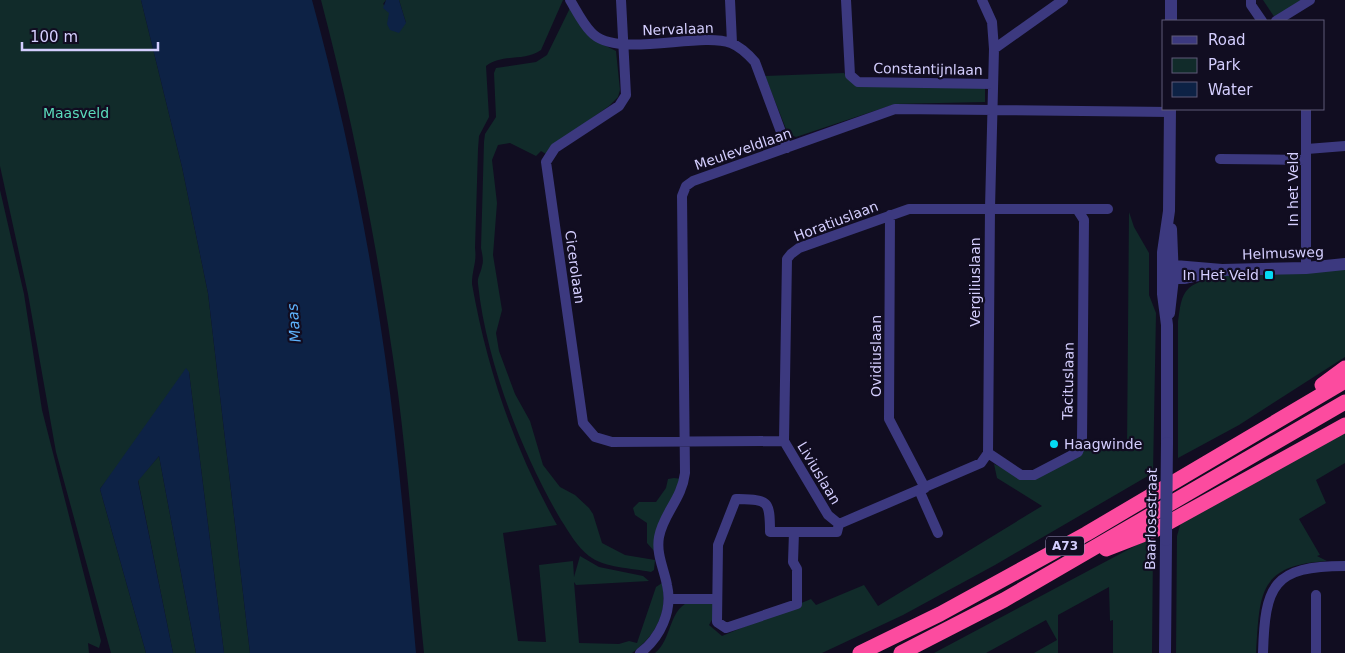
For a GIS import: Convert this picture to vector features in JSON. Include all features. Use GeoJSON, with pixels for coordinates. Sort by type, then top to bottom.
{"type":"FeatureCollection","features":[{"type":"Feature","properties":{"kind":"highway","name":"A73"},"geometry":{"type":"LineString","coordinates":[[1265,428],[1345,368]]}},
{"type":"Feature","properties":{"kind":"highway","name":"A73"},"geometry":{"type":"LineString","coordinates":[[860,653],[940,614],[1038,560],[1345,381]]}},
{"type":"Feature","properties":{"kind":"highway","name":"A73"},"geometry":{"type":"LineString","coordinates":[[900,653],[1054,571],[1345,402]]}},
{"type":"Feature","properties":{"kind":"highway","name":"A73"},"geometry":{"type":"LineString","coordinates":[[1054,571],[1155,530],[1345,425]]}},
{"type":"Feature","properties":{"kind":"street","name":"Nervalaan"},"geometry":{"type":"LineString","coordinates":[[570,0],[592,34],[606,41],[623,44],[723,41],[732,43],[745,50],[755,62],[787,148]]}},
{"type":"Feature","properties":{"kind":"street","name":"Cicerolaan"},"geometry":{"type":"LineString","coordinates":[[621,0],[626,95],[620,106],[555,148],[546,162],[583,422],[595,437],[612,442],[685,442]]}},
{"type":"Feature","properties":{"kind":"street"},"geometry":{"type":"LineString","coordinates":[[730,0],[732,43]]}},
{"type":"Feature","properties":{"kind":"street","name":"Constantijnlaan"},"geometry":{"type":"LineString","coordinates":[[846,0],[850,75],[858,82],[993,84]]}},
{"type":"Feature","properties":{"kind":"street","name":"Vergiliuslaan"},"geometry":{"type":"LineString","coordinates":[[982,0],[992,22],[994,49],[990,208],[988,454]]}},
{"type":"Feature","properties":{"kind":"street"},"geometry":{"type":"LineString","coordinates":[[994,49],[1063,0]]}},
{"type":"Feature","properties":{"kind":"street"},"geometry":{"type":"LineString","coordinates":[[1171,0],[1171,20]]}},
{"type":"Feature","properties":{"kind":"street"},"geometry":{"type":"LineString","coordinates":[[1251,0],[1251,5],[1261,20]]}},
{"type":"Feature","properties":{"kind":"street"},"geometry":{"type":"LineString","coordinates":[[1278,20],[1310,0]]}},
{"type":"Feature","properties":{"kind":"street","name":"Meuleveldlaan"},"geometry":{"type":"LineString","coordinates":[[640,653],[657,635],[666,616],[669,599],[657,549],[659,534],[684,488],[682,196],[686,186],[693,181],[895,109],[1170,111]]}},
{"type":"Feature","properties":{"kind":"street","name":"In het Veld"},"geometry":{"type":"LineString","coordinates":[[1306,110],[1306,268]]}},
{"type":"Feature","properties":{"kind":"street","name":"Baarlosestraat"},"geometry":{"type":"LineString","coordinates":[[1165,653],[1170,111]]}},
{"type":"Feature","properties":{"kind":"street"},"geometry":{"type":"LineString","coordinates":[[1307,149],[1345,146]]}},
{"type":"Feature","properties":{"kind":"street"},"geometry":{"type":"LineString","coordinates":[[1220,159],[1306,160]]}},
{"type":"Feature","properties":{"kind":"street"},"geometry":{"type":"LineString","coordinates":[[990,208],[1108,209]]}},
{"type":"Feature","properties":{"kind":"street","name":"Horatiuslaan"},"geometry":{"type":"LineString","coordinates":[[784,441],[787,259],[799,248],[909,209],[990,208]]}},
{"type":"Feature","properties":{"kind":"street","name":"Tacituslaan"},"geometry":{"type":"LineString","coordinates":[[988,454],[1021,475],[1034,475],[1078,452],[1082,441],[1084,220],[1077,209]]}},
{"type":"Feature","properties":{"kind":"street","name":"Ovidiuslaan"},"geometry":{"type":"LineString","coordinates":[[890,215],[889,419],[922,489]]}},
{"type":"Feature","properties":{"kind":"street","name":"Helmusweg"},"geometry":{"type":"LineString","coordinates":[[1168,264],[1222,270]]}},
{"type":"Feature","properties":{"kind":"street","name":"Helmusweg"},"geometry":{"type":"LineString","coordinates":[[1168,278],[1222,270],[1306,268],[1345,264]]}},
{"type":"Feature","properties":{"kind":"street","name":"Liviuslaan"},"geometry":{"type":"LineString","coordinates":[[685,442],[784,441],[828,515],[839,524],[981,463],[988,454]]}},
{"type":"Feature","properties":{"kind":"street"},"geometry":{"type":"LineString","coordinates":[[922,489],[938,533]]}},
{"type":"Feature","properties":{"kind":"street"},"geometry":{"type":"LineString","coordinates":[[794,532],[793,562],[797,569],[797,604],[726,628],[717,622],[718,545],[736,499],[761,500],[767,503],[770,510],[770,532],[794,532],[837,532],[839,524]]}},
{"type":"Feature","properties":{"kind":"street"},"geometry":{"type":"LineString","coordinates":[[1263,653],[1264,614],[1275,587],[1287,576],[1298,570],[1318,566],[1345,566]]}},
{"type":"Feature","properties":{"kind":"street"},"geometry":{"type":"LineString","coordinates":[[1316,596],[1316,653]]}},
{"type":"Feature","properties":{"kind":"street"},"geometry":{"type":"LineString","coordinates":[[669,599],[717,599]]}},
{"type":"Feature","properties":{"kind":"green space","name":"Maasveld"},"geometry":{"type":"Polygon","coordinates":[[[0,0],[141,0],[182,167],[208,293],[250,653],[224,653],[189,372],[100,489],[146,653],[111,653],[56,452],[28,294],[0,166],[0,0]]]}},
{"type":"Feature","properties":{"kind":"green space"},"geometry":{"type":"Polygon","coordinates":[[[321,0],[386,0],[383,4],[406,23],[399,0],[563,0],[541,50],[528,56],[492,62],[486,66],[489,117],[479,136],[475,258],[472,284],[494,378],[504,408],[528,467],[557,525],[503,533],[518,641],[546,642],[539,565],[573,561],[574,577],[580,556],[599,567],[643,576],[649,581],[576,585],[574,582],[579,643],[619,644],[629,641],[637,643],[656,587],[662,583],[663,604],[658,622],[648,639],[632,653],[424,653],[402,425],[383,294],[356,146],[321,0]]]}},
{"type":"Feature","properties":{"kind":"green space"},"geometry":{"type":"Polygon","coordinates":[[[1263,0],[1304,0],[1275,18],[1263,0]]]}},
{"type":"Feature","properties":{"kind":"green space"},"geometry":{"type":"Polygon","coordinates":[[[570,8],[594,40],[616,51],[620,90],[618,97],[609,106],[551,147],[546,154],[541,151],[536,156],[510,143],[498,145],[492,160],[497,203],[493,255],[502,310],[496,333],[499,351],[515,394],[530,421],[543,465],[560,487],[575,495],[589,508],[593,514],[602,543],[625,555],[655,560],[654,570],[651,572],[610,565],[595,560],[581,548],[561,520],[533,466],[508,406],[497,375],[482,314],[478,279],[483,262],[481,248],[484,142],[485,134],[496,117],[494,73],[496,68],[536,62],[547,55],[570,8]]]}},
{"type":"Feature","properties":{"kind":"green space"},"geometry":{"type":"Polygon","coordinates":[[[844,73],[847,78],[985,87],[985,102],[895,104],[796,137],[788,134],[765,76],[844,73]]]}},
{"type":"Feature","properties":{"kind":"green space"},"geometry":{"type":"Polygon","coordinates":[[[0,190],[24,294],[42,410],[101,641],[99,648],[88,643],[89,653],[0,653],[0,190]]]}},
{"type":"Feature","properties":{"kind":"green space"},"geometry":{"type":"Polygon","coordinates":[[[1129,212],[1134,227],[1149,253],[1149,295],[1156,313],[1153,473],[995,565],[903,615],[822,653],[655,653],[665,640],[679,609],[693,601],[713,602],[713,618],[709,625],[722,636],[811,599],[816,605],[864,585],[878,606],[1042,506],[997,478],[994,464],[1021,477],[1084,449],[1127,451],[1129,212]]]}},
{"type":"Feature","properties":{"kind":"green space"},"geometry":{"type":"Polygon","coordinates":[[[1345,268],[1345,357],[1239,425],[1178,458],[1178,321],[1181,303],[1186,291],[1202,281],[1219,276],[1264,271],[1345,268]]]}},
{"type":"Feature","properties":{"kind":"green space"},"geometry":{"type":"Polygon","coordinates":[[[1345,431],[1345,463],[1316,480],[1326,503],[1299,519],[1320,555],[1317,556],[1327,561],[1304,564],[1287,569],[1275,577],[1267,587],[1262,599],[1259,615],[1256,653],[1176,653],[1177,536],[1181,522],[1345,431]]]}},
{"type":"Feature","properties":{"kind":"green space"},"geometry":{"type":"Polygon","coordinates":[[[159,456],[196,653],[173,653],[138,480],[159,456]]]}},
{"type":"Feature","properties":{"kind":"green space"},"geometry":{"type":"Polygon","coordinates":[[[668,479],[682,479],[655,552],[647,543],[647,523],[635,515],[633,508],[639,502],[656,502],[666,488],[668,479]]]}},
{"type":"Feature","properties":{"kind":"green space"},"geometry":{"type":"Polygon","coordinates":[[[1150,538],[1153,549],[1152,653],[1113,653],[1113,620],[1110,621],[1109,587],[1058,615],[1058,653],[1034,653],[1057,640],[1046,620],[986,653],[934,653],[1150,538]]]}},
{"type":"Feature","properties":{"kind":"water","name":"Maas"},"geometry":{"type":"Polygon","coordinates":[[[141,0],[312,0],[345,132],[363,221],[378,311],[399,467],[416,653],[250,653],[208,293],[182,167],[141,0]]]}},
{"type":"Feature","properties":{"kind":"water"},"geometry":{"type":"Polygon","coordinates":[[[386,0],[399,0],[406,23],[399,33],[390,30],[387,24],[389,13],[383,8],[386,0]]]}},
{"type":"Feature","properties":{"kind":"water"},"geometry":{"type":"Polygon","coordinates":[[[186,368],[189,372],[224,653],[196,653],[159,456],[138,481],[173,653],[146,653],[100,489],[186,368]]]}},
{"type":"Feature","properties":{"kind":"place","name":"In Het Veld"},"geometry":{"type":"Point","coordinates":[1269,275]}},
{"type":"Feature","properties":{"kind":"place","name":"Haagwinde"},"geometry":{"type":"Point","coordinates":[1054,444]}}]}
